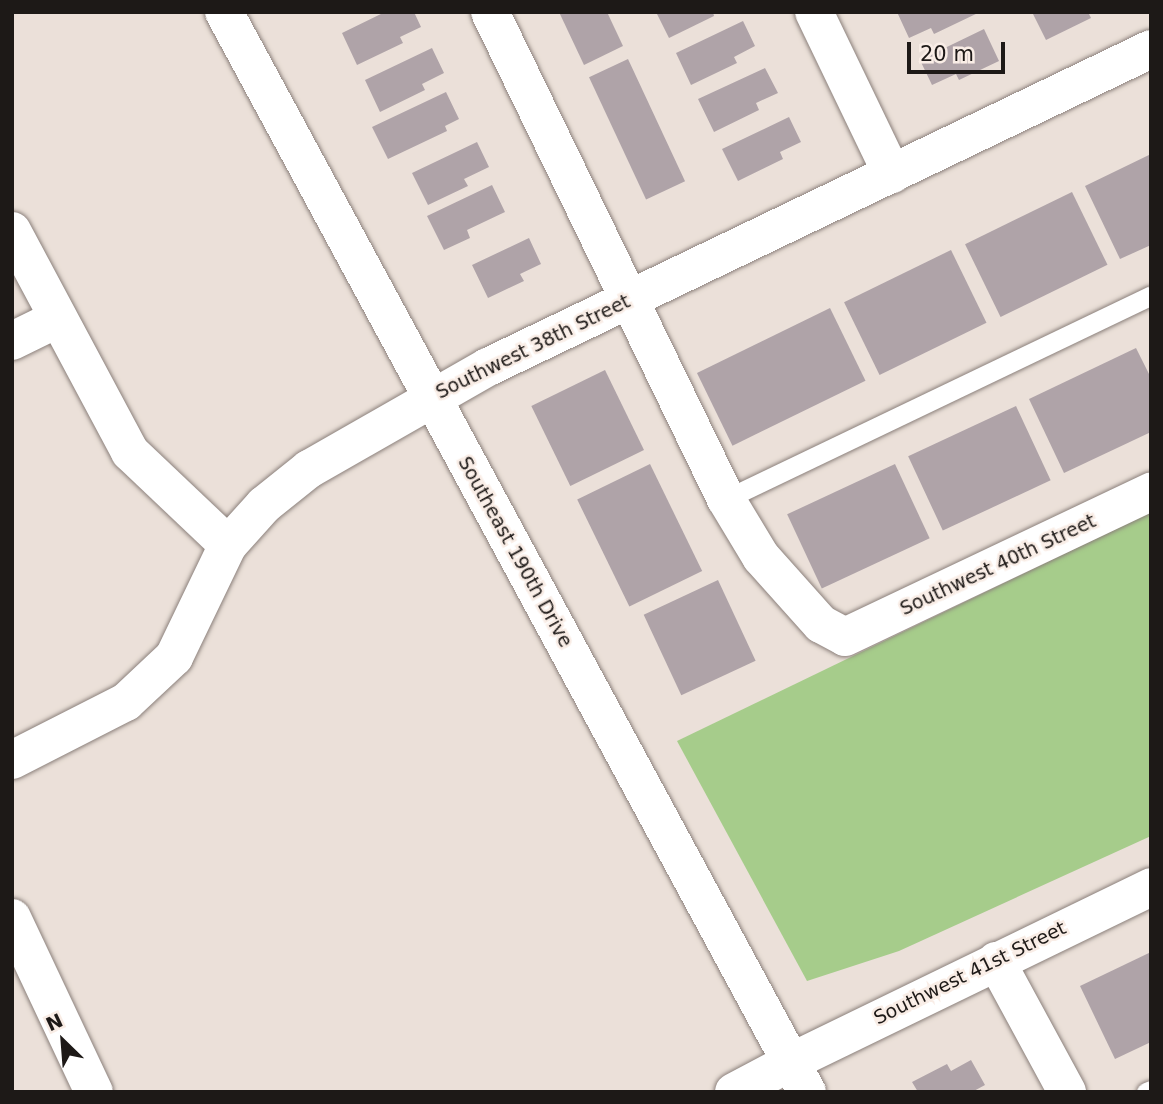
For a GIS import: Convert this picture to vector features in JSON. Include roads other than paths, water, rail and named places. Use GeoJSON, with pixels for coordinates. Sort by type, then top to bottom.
{"type":"FeatureCollection","features":[{"type":"Feature","properties":{"kind":"street","name":"Southeast 190th Drive"},"geometry":{"type":"LineString","coordinates":[[224,12],[799,1077]]}},
{"type":"Feature","properties":{"kind":"street"},"geometry":{"type":"LineString","coordinates":[[490,12],[726,499]]}},
{"type":"Feature","properties":{"kind":"street"},"geometry":{"type":"LineString","coordinates":[[814,12],[892,174]]}},
{"type":"Feature","properties":{"kind":"street","name":"Southwest 38th Street"},"geometry":{"type":"LineString","coordinates":[[12,760],[126,702],[174,657],[228,545],[264,505],[309,468],[431,397],[1151,49]]}},
{"type":"Feature","properties":{"kind":"street"},"geometry":{"type":"LineString","coordinates":[[12,231],[130,452],[228,545]]}},
{"type":"Feature","properties":{"kind":"street"},"geometry":{"type":"LineString","coordinates":[[12,341],[57,319]]}},
{"type":"Feature","properties":{"kind":"street","name":"Southwest 40th Street"},"geometry":{"type":"LineString","coordinates":[[726,499],[761,557],[821,624],[845,637],[1151,492]]}},
{"type":"Feature","properties":{"kind":"street","name":"Southwest 41st Street"},"geometry":{"type":"LineString","coordinates":[[734,1092],[799,1077],[996,961],[1151,887]]}},
{"type":"Feature","properties":{"kind":"street"},"geometry":{"type":"LineString","coordinates":[[12,918],[94,1092]]}},
{"type":"Feature","properties":{"kind":"street"},"geometry":{"type":"LineString","coordinates":[[996,961],[1068,1092]]}},
{"type":"Feature","properties":{"kind":"lane"},"geometry":{"type":"LineString","coordinates":[[726,499],[1151,295]]}}]}
